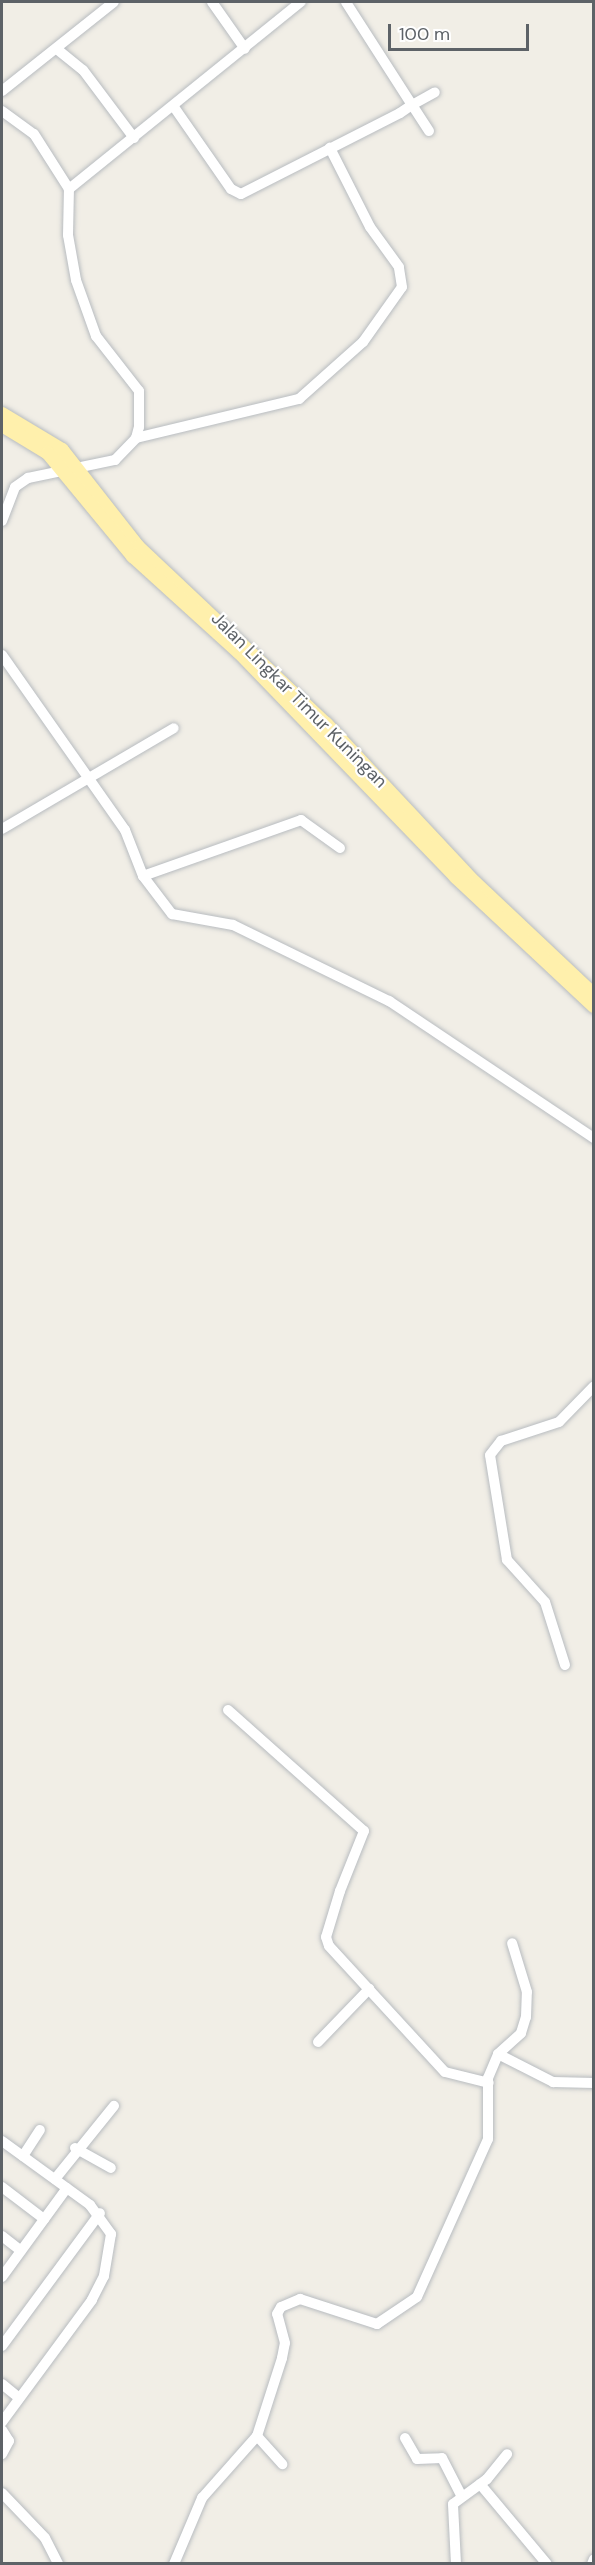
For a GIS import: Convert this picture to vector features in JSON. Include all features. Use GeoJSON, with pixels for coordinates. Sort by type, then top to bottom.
{"type":"FeatureCollection","features":[{"type":"Feature","properties":{"kind":"main road","name":"Jalan Lingkar Timur Kuningan"},"geometry":{"type":"LineString","coordinates":[[2,414],[47,438],[77,469],[138,547],[326,724],[475,883],[594,995]]}},
{"type":"Feature","properties":{"kind":"main road","name":"Jalan Lingkar Timur Kuningan"},"geometry":{"type":"LineString","coordinates":[[2,426],[34,441],[62,470],[133,556],[239,652],[456,877],[594,1006]]}},
{"type":"Feature","properties":{"kind":"street"},"geometry":{"type":"LineString","coordinates":[[2,91],[58,50],[114,2]]}},
{"type":"Feature","properties":{"kind":"street"},"geometry":{"type":"LineString","coordinates":[[212,2],[245,49]]}},
{"type":"Feature","properties":{"kind":"street"},"geometry":{"type":"LineString","coordinates":[[69,189],[174,107],[301,2]]}},
{"type":"Feature","properties":{"kind":"street"},"geometry":{"type":"LineString","coordinates":[[346,2],[429,131]]}},
{"type":"Feature","properties":{"kind":"street"},"geometry":{"type":"LineString","coordinates":[[58,50],[83,70],[134,138]]}},
{"type":"Feature","properties":{"kind":"street"},"geometry":{"type":"LineString","coordinates":[[174,107],[235,193],[330,148],[435,92]]}},
{"type":"Feature","properties":{"kind":"street"},"geometry":{"type":"LineString","coordinates":[[2,111],[34,134],[69,189],[68,235],[76,280],[96,336],[139,391],[142,411],[136,438],[115,460],[62,470],[15,487],[2,521]]}},
{"type":"Feature","properties":{"kind":"street"},"geometry":{"type":"LineString","coordinates":[[136,438],[299,399],[363,342],[402,286],[399,267],[370,227],[330,148]]}},
{"type":"Feature","properties":{"kind":"street"},"geometry":{"type":"LineString","coordinates":[[2,655],[29,688],[86,781],[125,830],[143,876],[172,914],[232,926],[389,1001],[594,1138]]}},
{"type":"Feature","properties":{"kind":"street"},"geometry":{"type":"LineString","coordinates":[[2,829],[174,728]]}},
{"type":"Feature","properties":{"kind":"street"},"geometry":{"type":"LineString","coordinates":[[143,876],[301,820],[340,848]]}},
{"type":"Feature","properties":{"kind":"street"},"geometry":{"type":"LineString","coordinates":[[565,1665],[545,1602],[507,1560],[490,1455],[501,1441],[559,1422],[594,1386]]}},
{"type":"Feature","properties":{"kind":"street"},"geometry":{"type":"LineString","coordinates":[[228,1710],[364,1832],[326,1941],[410,2039],[451,2076],[489,2083]]}},
{"type":"Feature","properties":{"kind":"street"},"geometry":{"type":"LineString","coordinates":[[174,2564],[202,2498],[257,2436],[285,2343],[277,2314],[281,2307],[300,2299],[377,2324],[417,2296],[488,2139],[489,2083],[498,2054],[521,2033],[526,2017],[527,1992],[512,1943]]}},
{"type":"Feature","properties":{"kind":"street"},"geometry":{"type":"LineString","coordinates":[[318,2042],[369,1989]]}},
{"type":"Feature","properties":{"kind":"street"},"geometry":{"type":"LineString","coordinates":[[498,2054],[553,2082],[594,2083]]}},
{"type":"Feature","properties":{"kind":"street"},"geometry":{"type":"LineString","coordinates":[[55,2179],[75,2148],[114,2106]]}},
{"type":"Feature","properties":{"kind":"street"},"geometry":{"type":"LineString","coordinates":[[23,2156],[40,2130]]}},
{"type":"Feature","properties":{"kind":"street"},"geometry":{"type":"LineString","coordinates":[[2,2141],[100,2213],[111,2234],[104,2276],[2,2422]]}},
{"type":"Feature","properties":{"kind":"street"},"geometry":{"type":"LineString","coordinates":[[75,2148],[111,2168]]}},
{"type":"Feature","properties":{"kind":"street"},"geometry":{"type":"LineString","coordinates":[[2,2187],[44,2219]]}},
{"type":"Feature","properties":{"kind":"street"},"geometry":{"type":"LineString","coordinates":[[2,2277],[67,2188]]}},
{"type":"Feature","properties":{"kind":"street"},"geometry":{"type":"LineString","coordinates":[[2,2346],[100,2213]]}},
{"type":"Feature","properties":{"kind":"street"},"geometry":{"type":"LineString","coordinates":[[2,2236],[21,2251]]}},
{"type":"Feature","properties":{"kind":"street"},"geometry":{"type":"LineString","coordinates":[[2,2384],[19,2398]]}},
{"type":"Feature","properties":{"kind":"street"},"geometry":{"type":"LineString","coordinates":[[2,2430],[9,2441],[2,2454]]}},
{"type":"Feature","properties":{"kind":"street"},"geometry":{"type":"LineString","coordinates":[[257,2436],[282,2464]]}},
{"type":"Feature","properties":{"kind":"street"},"geometry":{"type":"LineString","coordinates":[[405,2438],[417,2459],[442,2458],[461,2495]]}},
{"type":"Feature","properties":{"kind":"street"},"geometry":{"type":"LineString","coordinates":[[456,2564],[450,2515],[461,2495],[480,2484],[507,2454]]}},
{"type":"Feature","properties":{"kind":"street"},"geometry":{"type":"LineString","coordinates":[[480,2484],[547,2564]]}},
{"type":"Feature","properties":{"kind":"street"},"geometry":{"type":"LineString","coordinates":[[2,2493],[45,2538],[58,2564]]}}]}
